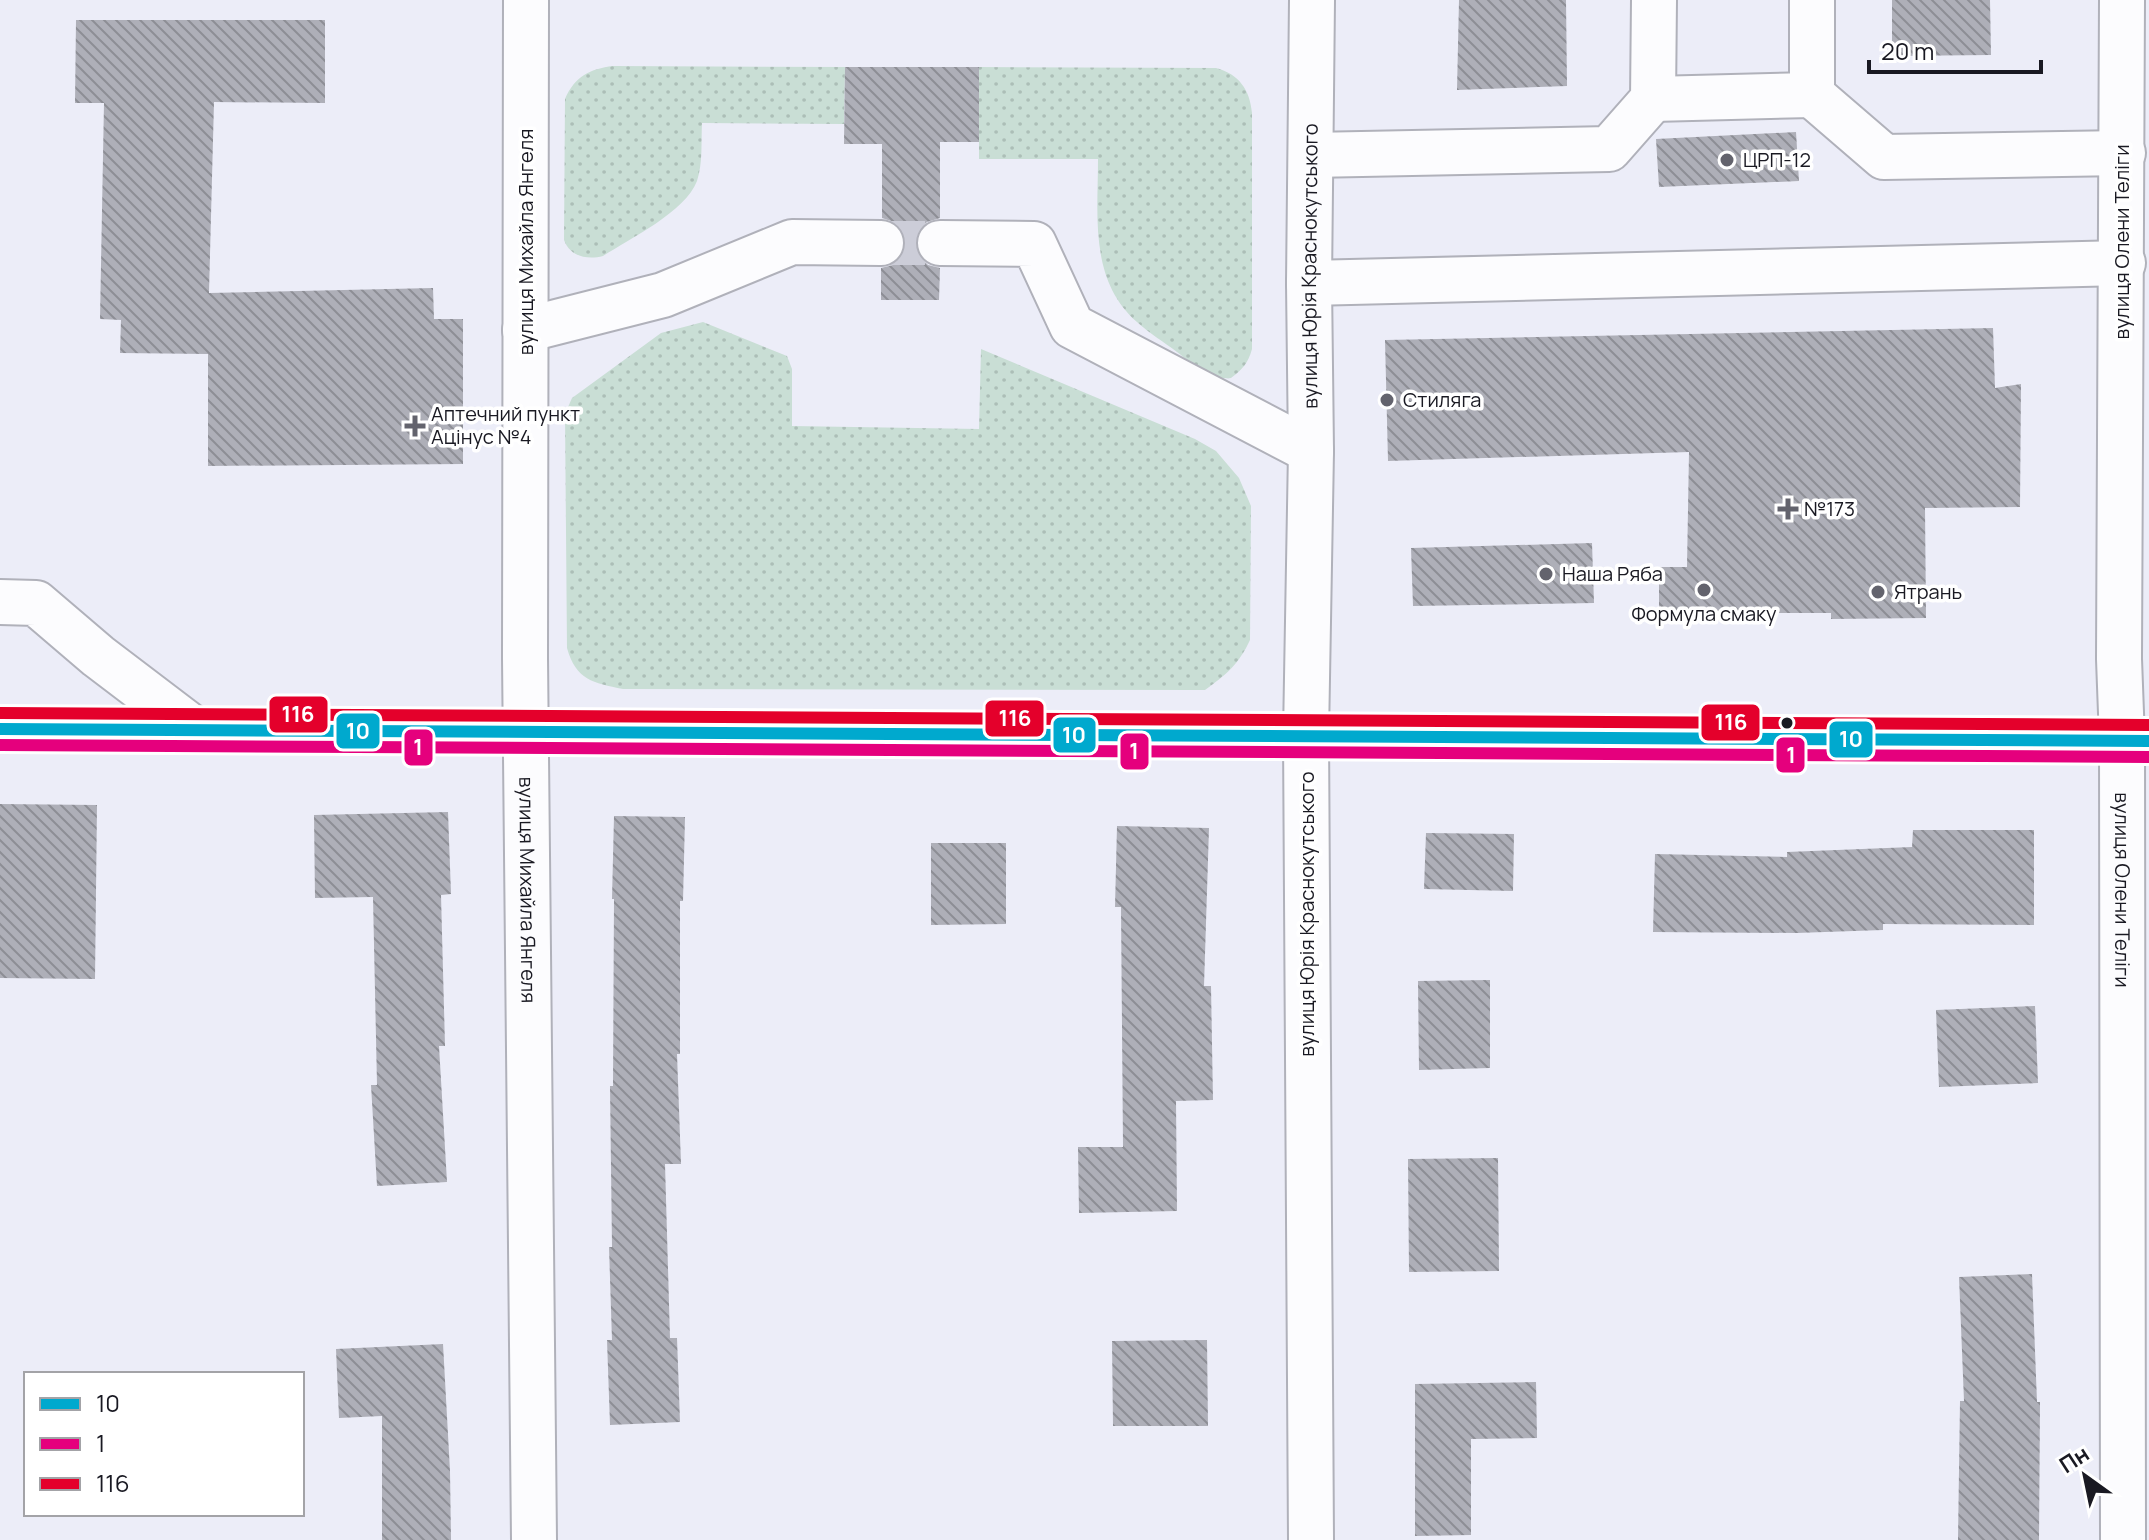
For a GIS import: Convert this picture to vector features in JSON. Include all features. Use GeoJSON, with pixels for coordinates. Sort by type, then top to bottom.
{"type":"FeatureCollection","features":[{"type":"Feature","properties":{"kind":"main road"},"geometry":{"type":"LineString","coordinates":[[0,729],[2135,741]]}},
{"type":"Feature","properties":{"kind":"street","name":"вулиця Михайла Янгеля"},"geometry":{"type":"LineString","coordinates":[[526,0],[527,734],[534,1540]]}},
{"type":"Feature","properties":{"kind":"street","name":"вулиця Юрія Краснокутського"},"geometry":{"type":"LineString","coordinates":[[1311,1540],[1306,735],[1311,451],[1312,0]]}},
{"type":"Feature","properties":{"kind":"street"},"geometry":{"type":"LineString","coordinates":[[1311,155],[1609,149],[1653,99],[1654,0]]}},
{"type":"Feature","properties":{"kind":"street"},"geometry":{"type":"LineString","coordinates":[[1812,0],[1812,95]]}},
{"type":"Feature","properties":{"kind":"street","name":"вулиця Олени Теліги"},"geometry":{"type":"LineString","coordinates":[[2122,0],[2119,659],[2135,741],[2123,1540]]}},
{"type":"Feature","properties":{"kind":"street"},"geometry":{"type":"LineString","coordinates":[[1653,99],[1812,95],[1884,157],[2123,153]]}},
{"type":"Feature","properties":{"kind":"street"},"geometry":{"type":"LineString","coordinates":[[525,330],[663,295],[792,242],[881,243]]}},
{"type":"Feature","properties":{"kind":"street"},"geometry":{"type":"LineString","coordinates":[[940,243],[1034,244],[1072,326],[1311,451]]}},
{"type":"Feature","properties":{"kind":"street"},"geometry":{"type":"LineString","coordinates":[[1309,283],[2123,263]]}},
{"type":"Feature","properties":{"kind":"street"},"geometry":{"type":"LineString","coordinates":[[0,602],[36,603],[98,656],[194,729]]}},
{"type":"Feature","properties":{"kind":"green space"},"geometry":{"type":"Polygon","coordinates":[[[613,66],[845,67],[844,124],[702,123],[699,174],[691,192],[681,203],[656,223],[603,256],[580,256],[564,240],[565,99],[573,85],[584,75],[613,66]]]}},
{"type":"Feature","properties":{"kind":"green space"},"geometry":{"type":"Polygon","coordinates":[[[979,67],[1216,68],[1231,74],[1242,84],[1252,113],[1252,349],[1247,362],[1235,375],[1223,378],[1202,371],[1142,326],[1122,305],[1111,287],[1100,246],[1098,159],[979,159],[979,67]]]}},
{"type":"Feature","properties":{"kind":"green space"},"geometry":{"type":"Polygon","coordinates":[[[703,322],[787,356],[792,369],[792,426],[979,429],[981,349],[1195,439],[1216,451],[1239,478],[1251,506],[1250,640],[1241,656],[1226,674],[1205,690],[623,689],[587,678],[575,667],[567,648],[565,414],[572,398],[661,333],[703,322]]]}},
{"type":"Feature","properties":{"kind":"building"},"geometry":{"type":"Polygon","coordinates":[[[1459,0],[1566,0],[1567,86],[1457,90],[1459,0]]]}},
{"type":"Feature","properties":{"kind":"building"},"geometry":{"type":"Polygon","coordinates":[[[1892,0],[1990,0],[1991,55],[1892,56],[1892,0]]]}},
{"type":"Feature","properties":{"kind":"building"},"geometry":{"type":"Polygon","coordinates":[[[76,20],[325,20],[325,103],[214,102],[209,293],[433,288],[434,319],[463,319],[463,464],[208,466],[208,354],[120,353],[121,320],[100,319],[104,103],[75,103],[76,20]]]}},
{"type":"Feature","properties":{"kind":"building"},"geometry":{"type":"Polygon","coordinates":[[[845,67],[979,67],[979,142],[940,142],[940,218],[927,222],[919,230],[915,242],[919,256],[928,265],[940,268],[939,300],[881,300],[881,268],[893,265],[902,256],[906,242],[902,230],[894,222],[882,218],[882,144],[844,144],[845,67]]]}},
{"type":"Feature","properties":{"kind":"building","name":"ЦРП-12"},"geometry":{"type":"Polygon","coordinates":[[[1796,132],[1799,181],[1659,187],[1656,139],[1796,132]]]}},
{"type":"Feature","properties":{"kind":"building"},"geometry":{"type":"Polygon","coordinates":[[[1993,328],[1995,388],[2021,384],[2020,507],[1925,508],[1926,618],[1831,619],[1831,613],[1659,613],[1659,567],[1687,567],[1689,452],[1388,461],[1385,340],[1993,328]]]}},
{"type":"Feature","properties":{"kind":"building"},"geometry":{"type":"Polygon","coordinates":[[[1592,543],[1594,603],[1413,606],[1411,548],[1592,543]]]}},
{"type":"Feature","properties":{"kind":"building"},"geometry":{"type":"Polygon","coordinates":[[[0,804],[97,805],[95,979],[0,978],[0,804]]]}},
{"type":"Feature","properties":{"kind":"building"},"geometry":{"type":"Polygon","coordinates":[[[448,812],[451,894],[441,895],[445,1046],[439,1046],[447,1182],[377,1186],[371,1085],[377,1085],[373,897],[315,898],[314,815],[448,812]]]}},
{"type":"Feature","properties":{"kind":"building"},"geometry":{"type":"Polygon","coordinates":[[[614,816],[685,817],[683,901],[680,901],[680,1054],[677,1054],[681,1164],[665,1164],[670,1338],[677,1338],[680,1422],[610,1425],[607,1340],[612,1340],[609,1247],[612,1247],[610,1086],[613,1086],[614,816]]]}},
{"type":"Feature","properties":{"kind":"building"},"geometry":{"type":"Polygon","coordinates":[[[1117,826],[1209,828],[1204,986],[1211,986],[1213,1100],[1176,1101],[1177,1211],[1079,1213],[1078,1147],[1123,1147],[1121,907],[1115,907],[1117,826]]]}},
{"type":"Feature","properties":{"kind":"building"},"geometry":{"type":"Polygon","coordinates":[[[1913,830],[2034,830],[2034,925],[1883,924],[1883,930],[1653,932],[1655,854],[1787,857],[1787,852],[1912,847],[1913,830]]]}},
{"type":"Feature","properties":{"kind":"building"},"geometry":{"type":"Polygon","coordinates":[[[1426,833],[1514,834],[1513,891],[1424,889],[1426,833]]]}},
{"type":"Feature","properties":{"kind":"building"},"geometry":{"type":"Polygon","coordinates":[[[931,843],[1006,843],[1006,924],[931,925],[931,843]]]}},
{"type":"Feature","properties":{"kind":"building"},"geometry":{"type":"Polygon","coordinates":[[[1490,980],[1490,1068],[1419,1070],[1418,981],[1490,980]]]}},
{"type":"Feature","properties":{"kind":"building"},"geometry":{"type":"Polygon","coordinates":[[[2035,1006],[2038,1083],[1939,1087],[1936,1010],[2035,1006]]]}},
{"type":"Feature","properties":{"kind":"building"},"geometry":{"type":"Polygon","coordinates":[[[1498,1158],[1499,1271],[1409,1272],[1408,1159],[1498,1158]]]}},
{"type":"Feature","properties":{"kind":"building"},"geometry":{"type":"Polygon","coordinates":[[[2032,1274],[2037,1402],[2040,1402],[2039,1540],[1958,1540],[1960,1401],[1964,1401],[1959,1277],[2032,1274]]]}},
{"type":"Feature","properties":{"kind":"building"},"geometry":{"type":"Polygon","coordinates":[[[1207,1340],[1208,1426],[1113,1426],[1112,1341],[1207,1340]]]}},
{"type":"Feature","properties":{"kind":"building"},"geometry":{"type":"Polygon","coordinates":[[[443,1344],[451,1540],[382,1540],[382,1416],[339,1418],[336,1349],[443,1344]]]}},
{"type":"Feature","properties":{"kind":"building"},"geometry":{"type":"Polygon","coordinates":[[[1536,1382],[1537,1438],[1471,1439],[1471,1535],[1415,1536],[1415,1384],[1536,1382]]]}},
{"type":"Feature","properties":{"kind":"tunnel"},"geometry":{"type":"LineString","coordinates":[[881,243],[940,243]]}},
{"type":"Feature","properties":{"kind":"transit line","name":"116"},"geometry":{"type":"LineString","coordinates":[[0,713],[2149,725]]}},
{"type":"Feature","properties":{"kind":"transit line","name":"10"},"geometry":{"type":"LineString","coordinates":[[0,729],[2149,741]]}},
{"type":"Feature","properties":{"kind":"transit line","name":"1"},"geometry":{"type":"LineString","coordinates":[[0,745],[2149,757]]}},
{"type":"Feature","properties":{"kind":"place","name":"ЦРП-12"},"geometry":{"type":"Point","coordinates":[1727,160]}},
{"type":"Feature","properties":{"kind":"place","name":"Стиляга"},"geometry":{"type":"Point","coordinates":[1387,400]}},
{"type":"Feature","properties":{"kind":"place","name":"Аптечний пункт Ацінус №4"},"geometry":{"type":"Point","coordinates":[415,426]}},
{"type":"Feature","properties":{"kind":"place","name":"№173"},"geometry":{"type":"Point","coordinates":[1788,509]}},
{"type":"Feature","properties":{"kind":"place","name":"Наша Ряба"},"geometry":{"type":"Point","coordinates":[1546,574]}},
{"type":"Feature","properties":{"kind":"place","name":"Формула смаку"},"geometry":{"type":"Point","coordinates":[1704,590]}},
{"type":"Feature","properties":{"kind":"place","name":"Ятрань"},"geometry":{"type":"Point","coordinates":[1878,592]}}]}
